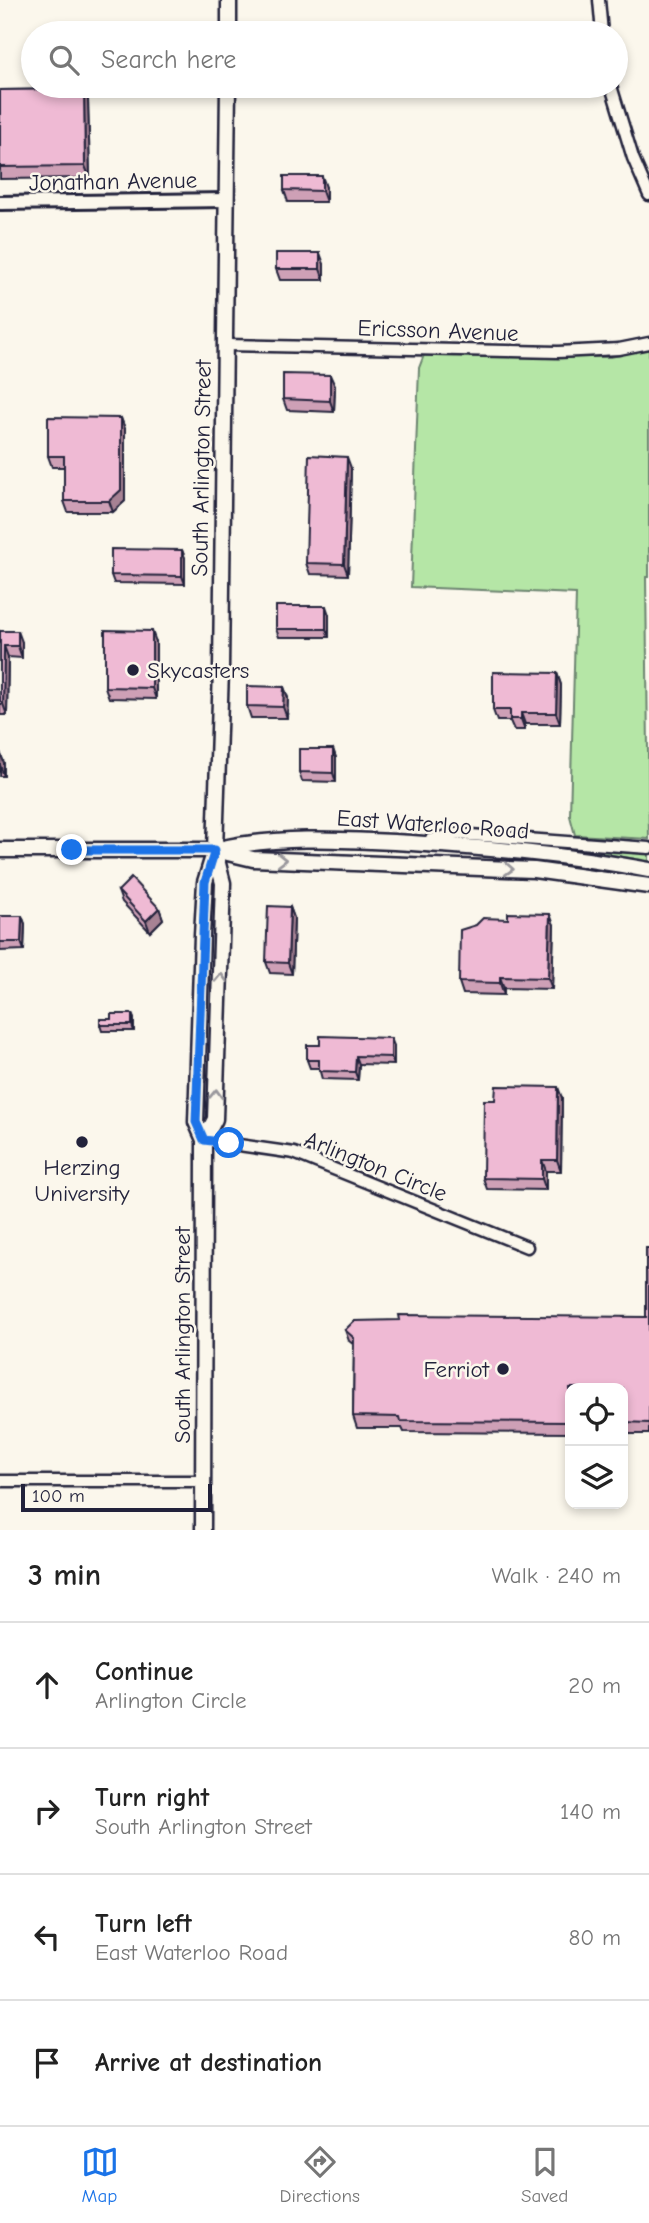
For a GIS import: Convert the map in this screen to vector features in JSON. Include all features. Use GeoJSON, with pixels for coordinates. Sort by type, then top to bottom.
{"type":"FeatureCollection","features":[{"type":"Feature","properties":{"kind":"main road"},"geometry":{"type":"LineString","coordinates":[[229,0],[229,21]]}},
{"type":"Feature","properties":{"kind":"main road","name":"South Arlington Street"},"geometry":{"type":"LineString","coordinates":[[204,1530],[204,1140],[196,1122],[201,942],[205,882],[215,850],[221,670],[228,98]]}},
{"type":"Feature","properties":{"kind":"main road","name":"East Waterloo Road"},"geometry":{"type":"LineString","coordinates":[[0,850],[215,850],[255,841],[415,844],[551,855],[649,870]]}},
{"type":"Feature","properties":{"kind":"main road","name":"South Arlington Street"},"geometry":{"type":"LineString","coordinates":[[204,1140],[215,1119],[221,968],[223,883],[215,850]]}},
{"type":"Feature","properties":{"kind":"main road","name":"East Waterloo Road"},"geometry":{"type":"LineString","coordinates":[[215,850],[253,859],[534,870],[649,886]]}},
{"type":"Feature","properties":{"kind":"street"},"geometry":{"type":"LineString","coordinates":[[599,0],[601,21]]}},
{"type":"Feature","properties":{"kind":"street"},"geometry":{"type":"LineString","coordinates":[[615,98],[633,158],[649,195]]}},
{"type":"Feature","properties":{"kind":"street","name":"Jonathan Avenue"},"geometry":{"type":"LineString","coordinates":[[0,203],[227,200]]}},
{"type":"Feature","properties":{"kind":"street","name":"Ericsson Avenue"},"geometry":{"type":"LineString","coordinates":[[225,345],[558,352],[619,349],[649,343]]}},
{"type":"Feature","properties":{"kind":"street"},"geometry":{"type":"LineString","coordinates":[[415,844],[457,834],[649,848]]}},
{"type":"Feature","properties":{"kind":"street","name":"Arlington Circle"},"geometry":{"type":"LineString","coordinates":[[204,1140],[294,1153],[527,1247]]}},
{"type":"Feature","properties":{"kind":"street"},"geometry":{"type":"LineString","coordinates":[[0,1481],[204,1481]]}},
{"type":"Feature","properties":{"kind":"green space"},"geometry":{"type":"Polygon","coordinates":[[[649,348],[649,577],[646,577],[649,839],[575,835],[570,816],[576,594],[411,587],[419,368],[424,355],[611,357],[649,348]]]}},
{"type":"Feature","properties":{"kind":"green space"},"geometry":{"type":"Polygon","coordinates":[[[566,848],[649,854],[649,861],[566,848]]]}},
{"type":"Feature","properties":{"kind":"building"},"geometry":{"type":"Polygon","coordinates":[[[0,90],[21,90],[21,98],[84,98],[85,166],[0,167],[0,90]]]}},
{"type":"Feature","properties":{"kind":"building"},"geometry":{"type":"Polygon","coordinates":[[[284,176],[322,176],[322,191],[284,190],[284,176]]]}},
{"type":"Feature","properties":{"kind":"building"},"geometry":{"type":"Polygon","coordinates":[[[276,253],[320,253],[320,269],[276,269],[276,253]]]}},
{"type":"Feature","properties":{"kind":"building"},"geometry":{"type":"Polygon","coordinates":[[[283,374],[330,375],[330,401],[283,399],[283,374]]]}},
{"type":"Feature","properties":{"kind":"building"},"geometry":{"type":"Polygon","coordinates":[[[48,417],[121,418],[121,490],[109,501],[64,501],[64,456],[48,456],[48,417]]]}},
{"type":"Feature","properties":{"kind":"building"},"geometry":{"type":"Polygon","coordinates":[[[309,455],[347,457],[344,564],[306,563],[309,455]]]}},
{"type":"Feature","properties":{"kind":"building"},"geometry":{"type":"Polygon","coordinates":[[[111,549],[182,550],[182,576],[111,575],[111,549]]]}},
{"type":"Feature","properties":{"kind":"building"},"geometry":{"type":"Polygon","coordinates":[[[276,606],[326,606],[326,629],[276,629],[276,606]]]}},
{"type":"Feature","properties":{"kind":"building","name":"Skycasters"},"geometry":{"type":"Polygon","coordinates":[[[105,630],[152,631],[152,688],[105,687],[105,630]]]}},
{"type":"Feature","properties":{"kind":"building"},"geometry":{"type":"Polygon","coordinates":[[[0,631],[18,631],[18,646],[4,646],[3,704],[0,704],[0,631]]]}},
{"type":"Feature","properties":{"kind":"building"},"geometry":{"type":"Polygon","coordinates":[[[493,672],[557,673],[556,713],[521,713],[521,719],[510,719],[510,710],[493,710],[493,672]]]}},
{"type":"Feature","properties":{"kind":"building"},"geometry":{"type":"Polygon","coordinates":[[[247,686],[284,687],[283,707],[247,706],[247,686]]]}},
{"type":"Feature","properties":{"kind":"building"},"geometry":{"type":"Polygon","coordinates":[[[299,749],[333,749],[333,773],[299,772],[299,749]]]}},
{"type":"Feature","properties":{"kind":"building"},"geometry":{"type":"Polygon","coordinates":[[[131,878],[159,908],[146,921],[118,891],[131,878]]]}},
{"type":"Feature","properties":{"kind":"building"},"geometry":{"type":"Polygon","coordinates":[[[268,906],[290,907],[288,963],[266,962],[268,906]]]}},
{"type":"Feature","properties":{"kind":"building"},"geometry":{"type":"Polygon","coordinates":[[[508,913],[550,914],[548,978],[500,977],[500,983],[459,982],[460,930],[476,925],[483,918],[508,919],[508,913]]]}},
{"type":"Feature","properties":{"kind":"building"},"geometry":{"type":"Polygon","coordinates":[[[0,916],[22,916],[21,942],[0,942],[0,916]]]}},
{"type":"Feature","properties":{"kind":"building"},"geometry":{"type":"Polygon","coordinates":[[[111,1014],[132,1014],[132,1025],[100,1025],[100,1019],[111,1019],[111,1014]]]}},
{"type":"Feature","properties":{"kind":"building"},"geometry":{"type":"Polygon","coordinates":[[[320,1036],[391,1038],[391,1057],[356,1056],[355,1072],[319,1071],[319,1060],[307,1060],[307,1045],[320,1045],[320,1036]]]}},
{"type":"Feature","properties":{"kind":"building"},"geometry":{"type":"Polygon","coordinates":[[[496,1086],[558,1087],[557,1160],[542,1160],[542,1179],[483,1178],[484,1100],[495,1100],[496,1086]]]}},
{"type":"Feature","properties":{"kind":"building","name":"Ferriot"},"geometry":{"type":"Polygon","coordinates":[[[646,1248],[649,1248],[649,1423],[628,1422],[628,1383],[565,1383],[565,1422],[400,1421],[399,1417],[353,1416],[354,1338],[345,1330],[354,1321],[400,1320],[399,1315],[646,1317],[646,1248]]]}},
{"type":"Feature","properties":{"kind":"place","name":"Skycasters"},"geometry":{"type":"Point","coordinates":[133,670]}},
{"type":"Feature","properties":{"kind":"place","name":"Herzing University"},"geometry":{"type":"Point","coordinates":[82,1142]}},
{"type":"Feature","properties":{"kind":"place","name":"Ferriot"},"geometry":{"type":"Point","coordinates":[503,1369]}},
{"type":"Feature","properties":{"kind":"route"},"geometry":{"type":"LineString","coordinates":[[72,850],[215,850],[205,882],[196,1122],[204,1140],[229,1143]]}}]}
